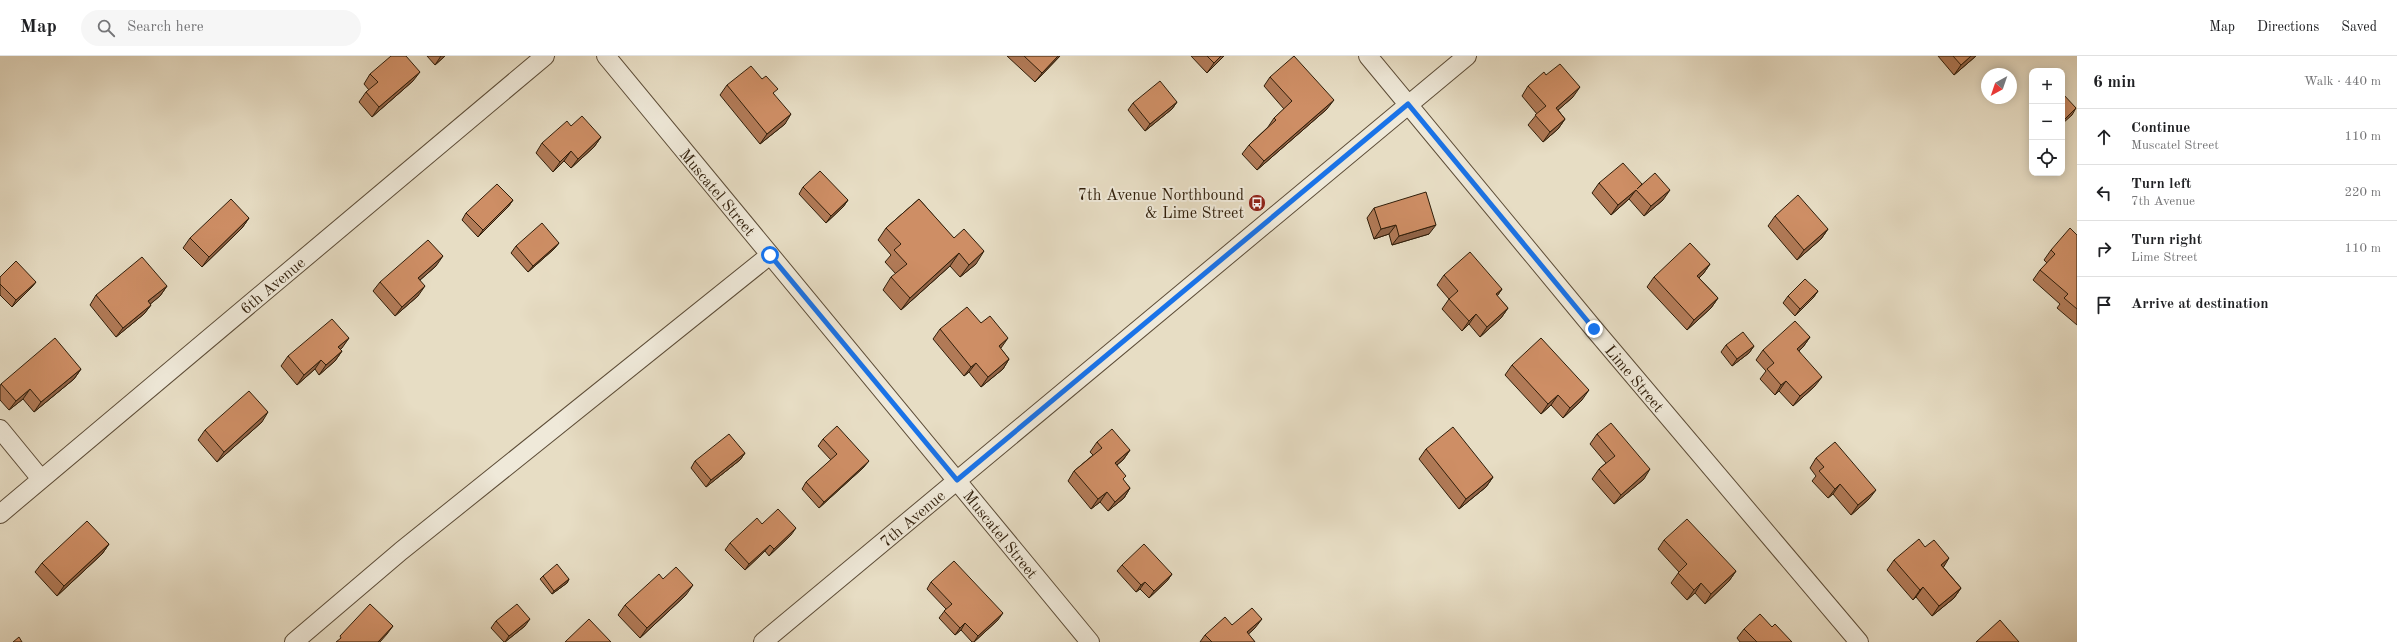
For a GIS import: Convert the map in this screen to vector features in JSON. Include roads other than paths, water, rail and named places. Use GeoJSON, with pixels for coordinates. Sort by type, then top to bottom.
{"type":"FeatureCollection","features":[{"type":"Feature","properties":{"kind":"street","name":"6th Avenue"},"geometry":{"type":"LineString","coordinates":[[0,514],[545,56]]}},
{"type":"Feature","properties":{"kind":"street","name":"Muscatel Street"},"geometry":{"type":"LineString","coordinates":[[606,56],[1090,642]]}},
{"type":"Feature","properties":{"kind":"street","name":"Lime Street"},"geometry":{"type":"LineString","coordinates":[[1368,56],[1594,329],[1859,642]]}},
{"type":"Feature","properties":{"kind":"street","name":"7th Avenue"},"geometry":{"type":"LineString","coordinates":[[764,642],[1467,56]]}},
{"type":"Feature","properties":{"kind":"street"},"geometry":{"type":"LineString","coordinates":[[294,642],[401,551],[770,255]]}},
{"type":"Feature","properties":{"kind":"street"},"geometry":{"type":"LineString","coordinates":[[0,430],[41,479]]}},
{"type":"Feature","properties":{"kind":"place","name":"7th Avenue Northbound & Lime Street"},"geometry":{"type":"Point","coordinates":[1257,203]}}]}
